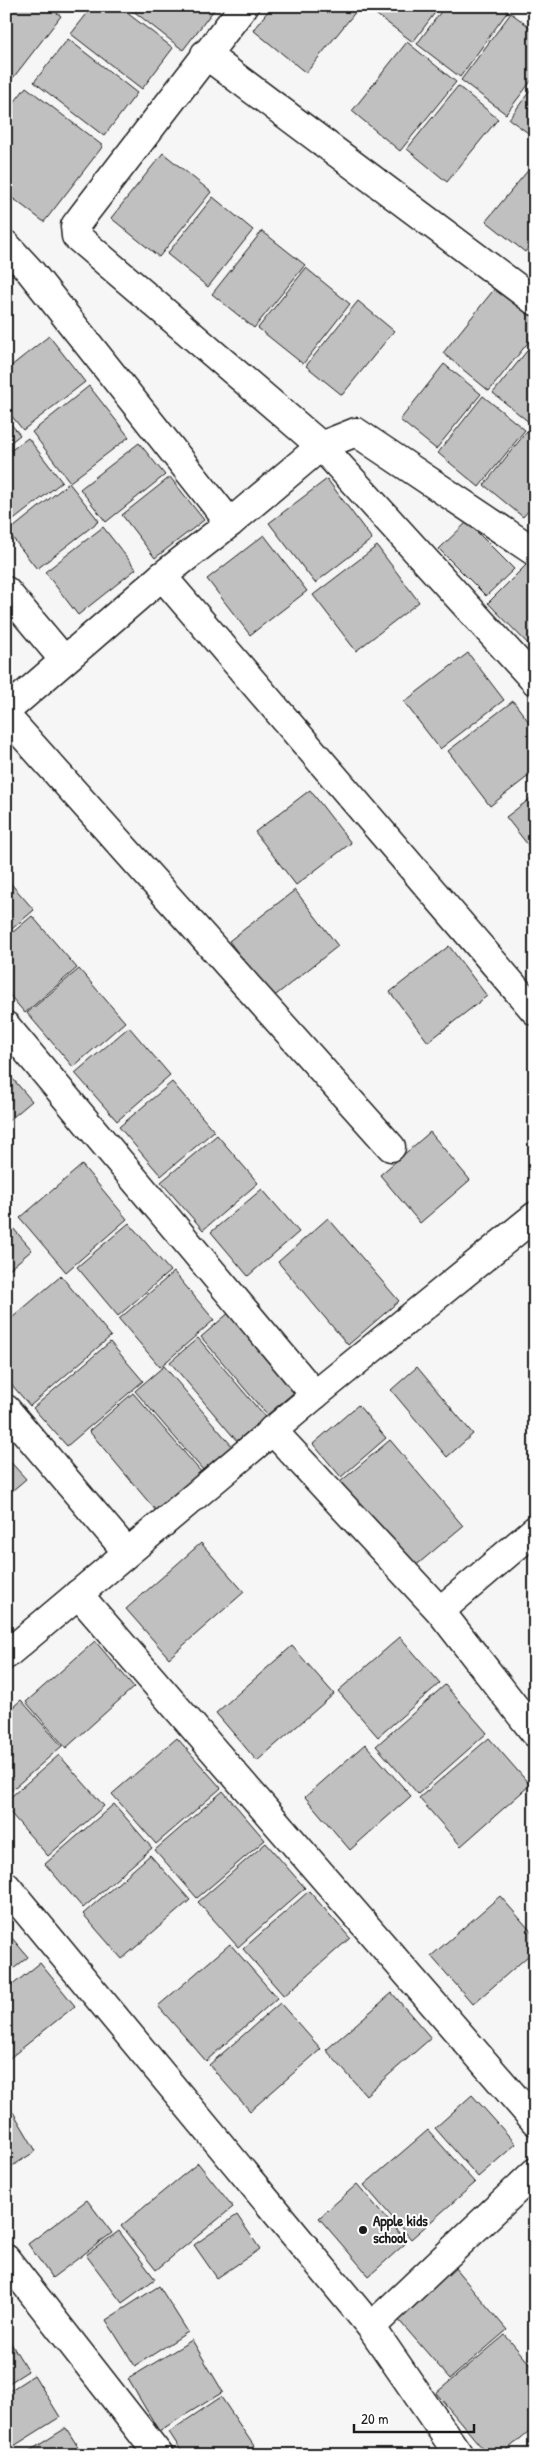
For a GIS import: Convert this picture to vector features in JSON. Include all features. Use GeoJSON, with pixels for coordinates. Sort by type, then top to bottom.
{"type":"FeatureCollection","features":[{"type":"Feature","properties":{"kind":"street"},"geometry":{"type":"LineString","coordinates":[[244,6],[205,54],[75,226],[76,236],[321,446],[535,681]]}},
{"type":"Feature","properties":{"kind":"street"},"geometry":{"type":"LineString","coordinates":[[205,54],[535,301]]}},
{"type":"Feature","properties":{"kind":"street"},"geometry":{"type":"LineString","coordinates":[[6,245],[30,271],[230,523]]}},
{"type":"Feature","properties":{"kind":"street"},"geometry":{"type":"LineString","coordinates":[[6,711],[162,576],[230,523],[321,446],[356,432],[535,552]]}},
{"type":"Feature","properties":{"kind":"street"},"geometry":{"type":"LineString","coordinates":[[162,576],[535,1010]]}},
{"type":"Feature","properties":{"kind":"street"},"geometry":{"type":"LineString","coordinates":[[6,591],[64,660]]}},
{"type":"Feature","properties":{"kind":"street"},"geometry":{"type":"LineString","coordinates":[[6,716],[391,1146]]}},
{"type":"Feature","properties":{"kind":"street"},"geometry":{"type":"LineString","coordinates":[[6,1026],[315,1395]]}},
{"type":"Feature","properties":{"kind":"street"},"geometry":{"type":"LineString","coordinates":[[6,1655],[272,1430],[535,1216]]}},
{"type":"Feature","properties":{"kind":"street"},"geometry":{"type":"LineString","coordinates":[[6,1409],[127,1552]]}},
{"type":"Feature","properties":{"kind":"street"},"geometry":{"type":"LineString","coordinates":[[272,1430],[440,1611],[535,1733]]}},
{"type":"Feature","properties":{"kind":"street"},"geometry":{"type":"LineString","coordinates":[[440,1611],[535,1530]]}},
{"type":"Feature","properties":{"kind":"street"},"geometry":{"type":"LineString","coordinates":[[78,1594],[535,2121]]}},
{"type":"Feature","properties":{"kind":"street"},"geometry":{"type":"LineString","coordinates":[[6,1886],[370,2327],[459,2455]]}},
{"type":"Feature","properties":{"kind":"street"},"geometry":{"type":"LineString","coordinates":[[370,2327],[535,2172]]}},
{"type":"Feature","properties":{"kind":"street"},"geometry":{"type":"LineString","coordinates":[[6,2259],[159,2455]]}},
{"type":"Feature","properties":{"kind":"building"},"geometry":{"type":"Polygon","coordinates":[[[6,6],[48,6],[61,16],[6,87],[6,6]]]}},
{"type":"Feature","properties":{"kind":"building"},"geometry":{"type":"Polygon","coordinates":[[[93,6],[118,6],[173,48],[142,89],[71,34],[93,6]]]}},
{"type":"Feature","properties":{"kind":"building"},"geometry":{"type":"Polygon","coordinates":[[[127,6],[217,6],[183,50],[127,6]]]}},
{"type":"Feature","properties":{"kind":"building"},"geometry":{"type":"Polygon","coordinates":[[[272,6],[352,6],[357,10],[306,73],[253,30],[272,6]]]}},
{"type":"Feature","properties":{"kind":"building"},"geometry":{"type":"Polygon","coordinates":[[[365,6],[440,6],[413,42],[365,6]]]}},
{"type":"Feature","properties":{"kind":"building"},"geometry":{"type":"Polygon","coordinates":[[[445,6],[502,6],[508,11],[460,77],[417,44],[445,6]]]}},
{"type":"Feature","properties":{"kind":"building"},"geometry":{"type":"Polygon","coordinates":[[[511,13],[535,31],[535,76],[506,114],[461,80],[511,13]]]}},
{"type":"Feature","properties":{"kind":"building"},"geometry":{"type":"Polygon","coordinates":[[[68,39],[137,93],[104,136],[34,82],[68,39]]]}},
{"type":"Feature","properties":{"kind":"building"},"geometry":{"type":"Polygon","coordinates":[[[407,42],[456,82],[400,151],[352,111],[407,42]]]}},
{"type":"Feature","properties":{"kind":"building"},"geometry":{"type":"Polygon","coordinates":[[[535,84],[535,138],[509,119],[535,84]]]}},
{"type":"Feature","properties":{"kind":"building"},"geometry":{"type":"Polygon","coordinates":[[[458,86],[498,119],[447,182],[407,149],[458,86]]]}},
{"type":"Feature","properties":{"kind":"building"},"geometry":{"type":"Polygon","coordinates":[[[26,87],[103,146],[44,222],[6,193],[6,113],[26,87]]]}},
{"type":"Feature","properties":{"kind":"building"},"geometry":{"type":"Polygon","coordinates":[[[163,153],[211,192],[159,257],[111,218],[163,153]]]}},
{"type":"Feature","properties":{"kind":"building"},"geometry":{"type":"Polygon","coordinates":[[[535,162],[535,239],[525,252],[486,221],[535,162]]]}},
{"type":"Feature","properties":{"kind":"building"},"geometry":{"type":"Polygon","coordinates":[[[213,197],[253,230],[208,287],[167,254],[213,197]]]}},
{"type":"Feature","properties":{"kind":"building"},"geometry":{"type":"Polygon","coordinates":[[[262,231],[305,265],[254,328],[212,294],[262,231]]]}},
{"type":"Feature","properties":{"kind":"building"},"geometry":{"type":"Polygon","coordinates":[[[306,268],[350,304],[303,364],[258,328],[306,268]]]}},
{"type":"Feature","properties":{"kind":"building"},"geometry":{"type":"Polygon","coordinates":[[[496,287],[535,318],[535,334],[489,391],[443,353],[496,287]]]}},
{"type":"Feature","properties":{"kind":"building"},"geometry":{"type":"Polygon","coordinates":[[[358,301],[394,331],[342,395],[306,366],[358,301]]]}},
{"type":"Feature","properties":{"kind":"building"},"geometry":{"type":"Polygon","coordinates":[[[49,336],[85,382],[23,430],[6,409],[6,370],[49,336]]]}},
{"type":"Feature","properties":{"kind":"building"},"geometry":{"type":"Polygon","coordinates":[[[535,341],[535,417],[530,423],[493,393],[535,341]]]}},
{"type":"Feature","properties":{"kind":"building"},"geometry":{"type":"Polygon","coordinates":[[[444,364],[481,394],[436,449],[400,420],[444,364]]]}},
{"type":"Feature","properties":{"kind":"building"},"geometry":{"type":"Polygon","coordinates":[[[89,386],[129,437],[70,482],[32,432],[89,386]]]}},
{"type":"Feature","properties":{"kind":"building"},"geometry":{"type":"Polygon","coordinates":[[[483,396],[525,430],[479,487],[438,453],[483,396]]]}},
{"type":"Feature","properties":{"kind":"building"},"geometry":{"type":"Polygon","coordinates":[[[6,418],[20,435],[6,446],[6,418]]]}},
{"type":"Feature","properties":{"kind":"building"},"geometry":{"type":"Polygon","coordinates":[[[527,431],[535,438],[535,503],[523,517],[484,485],[527,431]]]}},
{"type":"Feature","properties":{"kind":"building"},"geometry":{"type":"Polygon","coordinates":[[[28,438],[62,482],[6,526],[6,454],[28,438]]]}},
{"type":"Feature","properties":{"kind":"building"},"geometry":{"type":"Polygon","coordinates":[[[139,443],[165,475],[106,522],[80,489],[139,443]]]}},
{"type":"Feature","properties":{"kind":"building"},"geometry":{"type":"Polygon","coordinates":[[[170,477],[204,520],[155,558],[122,515],[170,477]]]}},
{"type":"Feature","properties":{"kind":"building"},"geometry":{"type":"Polygon","coordinates":[[[327,479],[372,539],[315,583],[269,523],[327,479]]]}},
{"type":"Feature","properties":{"kind":"building"},"geometry":{"type":"Polygon","coordinates":[[[69,483],[99,521],[37,569],[8,532],[69,483]]]}},
{"type":"Feature","properties":{"kind":"building"},"geometry":{"type":"Polygon","coordinates":[[[467,522],[514,569],[486,596],[439,549],[467,522]]]}},
{"type":"Feature","properties":{"kind":"building"},"geometry":{"type":"Polygon","coordinates":[[[103,527],[136,569],[78,615],[45,572],[103,527]]]}},
{"type":"Feature","properties":{"kind":"building"},"geometry":{"type":"Polygon","coordinates":[[[264,535],[307,591],[250,635],[207,579],[264,535]]]}},
{"type":"Feature","properties":{"kind":"building"},"geometry":{"type":"Polygon","coordinates":[[[377,546],[419,602],[356,651],[313,595],[377,546]]]}},
{"type":"Feature","properties":{"kind":"building"},"geometry":{"type":"Polygon","coordinates":[[[529,562],[535,568],[535,651],[488,603],[529,562]]]}},
{"type":"Feature","properties":{"kind":"building"},"geometry":{"type":"Polygon","coordinates":[[[468,653],[504,700],[440,749],[404,702],[468,653]]]}},
{"type":"Feature","properties":{"kind":"building"},"geometry":{"type":"Polygon","coordinates":[[[513,701],[535,730],[535,771],[490,806],[448,751],[513,701]]]}},
{"type":"Feature","properties":{"kind":"building"},"geometry":{"type":"Polygon","coordinates":[[[310,790],[351,843],[296,885],[255,832],[310,790]]]}},
{"type":"Feature","properties":{"kind":"building"},"geometry":{"type":"Polygon","coordinates":[[[535,795],[535,854],[506,817],[535,795]]]}},
{"type":"Feature","properties":{"kind":"building"},"geometry":{"type":"Polygon","coordinates":[[[6,878],[34,910],[6,934],[6,878]]]}},
{"type":"Feature","properties":{"kind":"building"},"geometry":{"type":"Polygon","coordinates":[[[295,890],[338,946],[272,998],[229,941],[295,890]]]}},
{"type":"Feature","properties":{"kind":"building"},"geometry":{"type":"Polygon","coordinates":[[[32,916],[77,968],[25,1013],[6,991],[6,938],[32,916]]]}},
{"type":"Feature","properties":{"kind":"building"},"geometry":{"type":"Polygon","coordinates":[[[449,946],[487,996],[428,1042],[390,992],[449,946]]]}},
{"type":"Feature","properties":{"kind":"building"},"geometry":{"type":"Polygon","coordinates":[[[79,969],[125,1022],[73,1067],[27,1013],[79,969]]]}},
{"type":"Feature","properties":{"kind":"building"},"geometry":{"type":"Polygon","coordinates":[[[129,1027],[170,1075],[117,1121],[75,1073],[129,1027]]]}},
{"type":"Feature","properties":{"kind":"building"},"geometry":{"type":"Polygon","coordinates":[[[6,1071],[32,1101],[6,1123],[6,1071]]]}},
{"type":"Feature","properties":{"kind":"building"},"geometry":{"type":"Polygon","coordinates":[[[172,1082],[214,1131],[161,1176],[119,1127],[172,1082]]]}},
{"type":"Feature","properties":{"kind":"building"},"geometry":{"type":"Polygon","coordinates":[[[430,1132],[470,1180],[420,1223],[380,1175],[430,1132]]]}},
{"type":"Feature","properties":{"kind":"building"},"geometry":{"type":"Polygon","coordinates":[[[217,1135],[258,1183],[203,1230],[161,1182],[217,1135]]]}},
{"type":"Feature","properties":{"kind":"building"},"geometry":{"type":"Polygon","coordinates":[[[82,1165],[127,1219],[66,1272],[20,1218],[82,1165]]]}},
{"type":"Feature","properties":{"kind":"building"},"geometry":{"type":"Polygon","coordinates":[[[262,1189],[299,1232],[248,1276],[211,1232],[262,1189]]]}},
{"type":"Feature","properties":{"kind":"building"},"geometry":{"type":"Polygon","coordinates":[[[328,1218],[399,1301],[348,1345],[278,1262],[328,1218]]]}},
{"type":"Feature","properties":{"kind":"building"},"geometry":{"type":"Polygon","coordinates":[[[6,1220],[32,1250],[6,1272],[6,1220]]]}},
{"type":"Feature","properties":{"kind":"building"},"geometry":{"type":"Polygon","coordinates":[[[129,1223],[170,1271],[118,1316],[77,1267],[129,1223]]]}},
{"type":"Feature","properties":{"kind":"building"},"geometry":{"type":"Polygon","coordinates":[[[174,1272],[214,1320],[160,1367],[119,1319],[174,1272]]]}},
{"type":"Feature","properties":{"kind":"building"},"geometry":{"type":"Polygon","coordinates":[[[61,1276],[111,1336],[30,1406],[6,1378],[6,1323],[61,1276]]]}},
{"type":"Feature","properties":{"kind":"building"},"geometry":{"type":"Polygon","coordinates":[[[231,1311],[298,1389],[267,1415],[201,1337],[231,1311]]]}},
{"type":"Feature","properties":{"kind":"building"},"geometry":{"type":"Polygon","coordinates":[[[198,1338],[265,1417],[237,1441],[170,1362],[198,1338]]]}},
{"type":"Feature","properties":{"kind":"building"},"geometry":{"type":"Polygon","coordinates":[[[110,1342],[143,1381],[67,1446],[33,1408],[110,1342]]]}},
{"type":"Feature","properties":{"kind":"building"},"geometry":{"type":"Polygon","coordinates":[[[164,1366],[232,1446],[203,1470],[135,1391],[164,1366]]]}},
{"type":"Feature","properties":{"kind":"building"},"geometry":{"type":"Polygon","coordinates":[[[417,1367],[473,1434],[447,1457],[391,1390],[417,1367]]]}},
{"type":"Feature","properties":{"kind":"building"},"geometry":{"type":"Polygon","coordinates":[[[133,1393],[202,1473],[157,1512],[89,1431],[133,1393]]]}},
{"type":"Feature","properties":{"kind":"building"},"geometry":{"type":"Polygon","coordinates":[[[358,1405],[386,1438],[341,1477],[313,1444],[358,1405]]]}},
{"type":"Feature","properties":{"kind":"building"},"geometry":{"type":"Polygon","coordinates":[[[390,1440],[463,1526],[413,1568],[340,1482],[390,1440]]]}},
{"type":"Feature","properties":{"kind":"building"},"geometry":{"type":"Polygon","coordinates":[[[6,1457],[26,1479],[6,1496],[6,1457]]]}},
{"type":"Feature","properties":{"kind":"building"},"geometry":{"type":"Polygon","coordinates":[[[201,1543],[244,1592],[169,1658],[126,1609],[201,1543]]]}},
{"type":"Feature","properties":{"kind":"building"},"geometry":{"type":"Polygon","coordinates":[[[400,1637],[440,1683],[378,1737],[338,1691],[400,1637]]]}},
{"type":"Feature","properties":{"kind":"building"},"geometry":{"type":"Polygon","coordinates":[[[95,1641],[134,1687],[66,1748],[26,1702],[95,1641]]]}},
{"type":"Feature","properties":{"kind":"building"},"geometry":{"type":"Polygon","coordinates":[[[292,1646],[334,1694],[257,1761],[216,1713],[292,1646]]]}},
{"type":"Feature","properties":{"kind":"building"},"geometry":{"type":"Polygon","coordinates":[[[445,1685],[487,1733],[418,1794],[376,1746],[445,1685]]]}},
{"type":"Feature","properties":{"kind":"building"},"geometry":{"type":"Polygon","coordinates":[[[21,1700],[62,1746],[6,1795],[6,1713],[21,1700]]]}},
{"type":"Feature","properties":{"kind":"building"},"geometry":{"type":"Polygon","coordinates":[[[177,1738],[221,1788],[156,1844],[112,1794],[177,1738]]]}},
{"type":"Feature","properties":{"kind":"building"},"geometry":{"type":"Polygon","coordinates":[[[489,1738],[530,1785],[461,1846],[419,1798],[489,1738]]]}},
{"type":"Feature","properties":{"kind":"building"},"geometry":{"type":"Polygon","coordinates":[[[365,1744],[411,1796],[350,1850],[305,1797],[365,1744]]]}},
{"type":"Feature","properties":{"kind":"building"},"geometry":{"type":"Polygon","coordinates":[[[59,1755],[104,1806],[48,1856],[6,1808],[6,1801],[59,1755]]]}},
{"type":"Feature","properties":{"kind":"building"},"geometry":{"type":"Polygon","coordinates":[[[223,1791],[265,1840],[197,1898],[155,1850],[223,1791]]]}},
{"type":"Feature","properties":{"kind":"building"},"geometry":{"type":"Polygon","coordinates":[[[114,1804],[152,1848],[83,1908],[45,1864],[114,1804]]]}},
{"type":"Feature","properties":{"kind":"building"},"geometry":{"type":"Polygon","coordinates":[[[266,1843],[305,1888],[238,1947],[198,1902],[266,1843]]]}},
{"type":"Feature","properties":{"kind":"building"},"geometry":{"type":"Polygon","coordinates":[[[150,1855],[190,1900],[122,1959],[83,1914],[150,1855]]]}},
{"type":"Feature","properties":{"kind":"building"},"geometry":{"type":"Polygon","coordinates":[[[309,1891],[350,1938],[284,1996],[243,1949],[309,1891]]]}},
{"type":"Feature","properties":{"kind":"building"},"geometry":{"type":"Polygon","coordinates":[[[500,1896],[535,1936],[535,1950],[473,2004],[431,1956],[500,1896]]]}},
{"type":"Feature","properties":{"kind":"building"},"geometry":{"type":"Polygon","coordinates":[[[6,1931],[28,1957],[6,1975],[6,1931]]]}},
{"type":"Feature","properties":{"kind":"building"},"geometry":{"type":"Polygon","coordinates":[[[230,1944],[277,1998],[206,2061],[158,2006],[230,1944]]]}},
{"type":"Feature","properties":{"kind":"building"},"geometry":{"type":"Polygon","coordinates":[[[40,1963],[75,2006],[6,2061],[6,1990],[40,1963]]]}},
{"type":"Feature","properties":{"kind":"building"},"geometry":{"type":"Polygon","coordinates":[[[392,1993],[431,2038],[366,2095],[326,2050],[392,1993]]]}},
{"type":"Feature","properties":{"kind":"building"},"geometry":{"type":"Polygon","coordinates":[[[280,2003],[321,2049],[250,2111],[209,2065],[280,2003]]]}},
{"type":"Feature","properties":{"kind":"building"},"geometry":{"type":"Polygon","coordinates":[[[472,2095],[516,2144],[478,2177],[435,2128],[472,2095]]]}},
{"type":"Feature","properties":{"kind":"building"},"geometry":{"type":"Polygon","coordinates":[[[13,2112],[36,2151],[6,2170],[6,2116],[13,2112]]]}},
{"type":"Feature","properties":{"kind":"building"},"geometry":{"type":"Polygon","coordinates":[[[428,2130],[475,2183],[411,2239],[364,2185],[428,2130]]]}},
{"type":"Feature","properties":{"kind":"building"},"geometry":{"type":"Polygon","coordinates":[[[198,2163],[233,2207],[156,2270],[121,2226],[198,2163]]]}},
{"type":"Feature","properties":{"kind":"building","name":"Apple kids school"},"geometry":{"type":"Polygon","coordinates":[[[357,2184],[407,2242],[369,2276],[319,2218],[357,2184]]]}},
{"type":"Feature","properties":{"kind":"building"},"geometry":{"type":"Polygon","coordinates":[[[87,2200],[112,2233],[52,2278],[28,2244],[87,2200]]]}},
{"type":"Feature","properties":{"kind":"building"},"geometry":{"type":"Polygon","coordinates":[[[237,2215],[260,2249],[217,2278],[194,2245],[237,2215]]]}},
{"type":"Feature","properties":{"kind":"building"},"geometry":{"type":"Polygon","coordinates":[[[119,2231],[155,2279],[122,2303],[86,2255],[119,2231]]]}},
{"type":"Feature","properties":{"kind":"building"},"geometry":{"type":"Polygon","coordinates":[[[454,2267],[507,2330],[450,2379],[396,2317],[454,2267]]]}},
{"type":"Feature","properties":{"kind":"building"},"geometry":{"type":"Polygon","coordinates":[[[159,2286],[188,2332],[135,2366],[106,2320],[159,2286]]]}},
{"type":"Feature","properties":{"kind":"building"},"geometry":{"type":"Polygon","coordinates":[[[6,2335],[28,2371],[6,2385],[6,2335]]]}},
{"type":"Feature","properties":{"kind":"building"},"geometry":{"type":"Polygon","coordinates":[[[505,2335],[535,2370],[535,2426],[501,2455],[488,2455],[436,2393],[505,2335]]]}},
{"type":"Feature","properties":{"kind":"building"},"geometry":{"type":"Polygon","coordinates":[[[192,2340],[223,2392],[159,2431],[128,2379],[192,2340]]]}},
{"type":"Feature","properties":{"kind":"building"},"geometry":{"type":"Polygon","coordinates":[[[34,2375],[60,2417],[6,2451],[6,2393],[34,2375]]]}},
{"type":"Feature","properties":{"kind":"building"},"geometry":{"type":"Polygon","coordinates":[[[221,2397],[254,2446],[240,2455],[184,2455],[169,2432],[221,2397]]]}},
{"type":"Feature","properties":{"kind":"building"},"geometry":{"type":"Polygon","coordinates":[[[66,2428],[83,2455],[23,2455],[66,2428]]]}},
{"type":"Feature","properties":{"kind":"place","name":"Apple kids school"},"geometry":{"type":"Point","coordinates":[363,2230]}}]}
